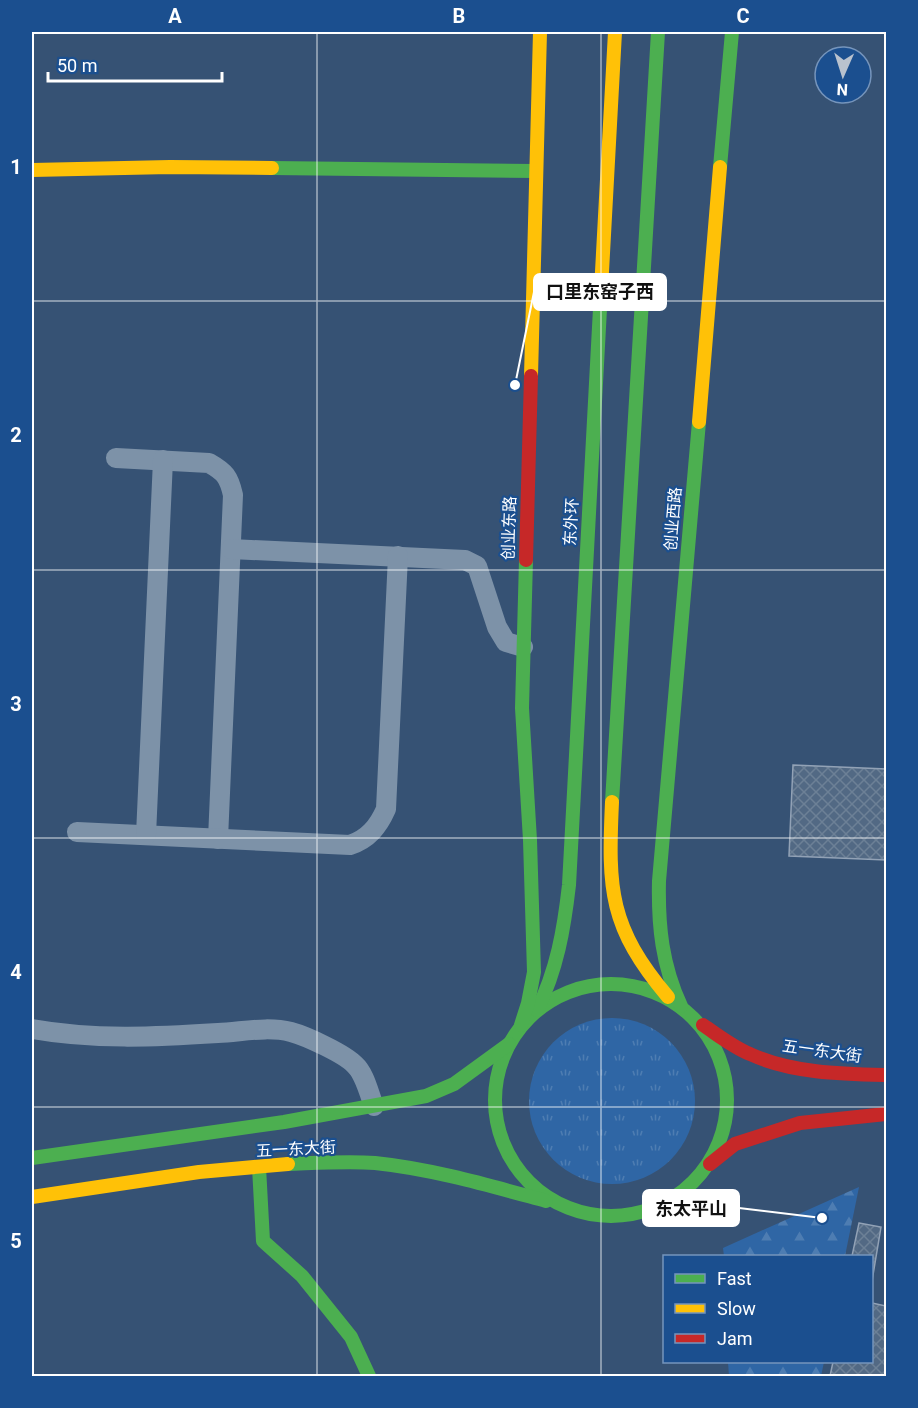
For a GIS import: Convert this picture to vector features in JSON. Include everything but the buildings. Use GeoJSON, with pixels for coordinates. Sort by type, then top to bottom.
{"type":"FeatureCollection","features":[{"type":"Feature","properties":{"kind":"main road","name":"创业东路"},"geometry":{"type":"LineString","coordinates":[[521,1024],[534,972],[530,840],[522,708],[540,32]]}},
{"type":"Feature","properties":{"kind":"main road","name":"东外环"},"geometry":{"type":"LineString","coordinates":[[537,1010],[547,992],[555,969],[566,918],[569,885],[615,32]]}},
{"type":"Feature","properties":{"kind":"main road"},"geometry":{"type":"LineString","coordinates":[[658,32],[636,373],[612,802],[611,865],[613,899],[620,926],[633,954],[648,976],[706,1032],[723,1064],[728,1101],[722,1137],[707,1166]]}},
{"type":"Feature","properties":{"kind":"main road","name":"创业西路"},"geometry":{"type":"LineString","coordinates":[[676,1003],[663,958],[658,927],[658,881],[732,32]]}},
{"type":"Feature","properties":{"kind":"main road"},"geometry":{"type":"LineString","coordinates":[[32,170],[170,167],[536,171]]}},
{"type":"Feature","properties":{"kind":"main road"},"geometry":{"type":"LineString","coordinates":[[676,1003],[648,989],[612,983],[576,988],[543,1004],[521,1024],[500,1061],[493,1097],[497,1130],[510,1161],[531,1186],[559,1205],[591,1215],[624,1216],[656,1208],[685,1191],[707,1166],[735,1144],[800,1123],[886,1114]]}},
{"type":"Feature","properties":{"kind":"main road","name":"五一东大街"},"geometry":{"type":"LineString","coordinates":[[693,1018],[753,1055],[789,1066],[886,1075]]}},
{"type":"Feature","properties":{"kind":"main road","name":"五一东大街"},"geometry":{"type":"LineString","coordinates":[[32,1158],[284,1122],[426,1096],[454,1084],[509,1044]]}},
{"type":"Feature","properties":{"kind":"main road","name":"五一东大街"},"geometry":{"type":"LineString","coordinates":[[32,1197],[193,1173],[287,1164],[369,1163],[489,1186],[559,1205]]}},
{"type":"Feature","properties":{"kind":"main road"},"geometry":{"type":"LineString","coordinates":[[259,1167],[263,1241],[302,1276],[351,1337],[369,1377]]}},
{"type":"Feature","properties":{"kind":"street"},"geometry":{"type":"LineString","coordinates":[[116,458],[209,463],[222,471],[230,482],[233,495],[218,839]]}},
{"type":"Feature","properties":{"kind":"street"},"geometry":{"type":"LineString","coordinates":[[146,835],[163,460]]}},
{"type":"Feature","properties":{"kind":"street"},"geometry":{"type":"LineString","coordinates":[[231,549],[465,560],[477,566],[497,627],[506,642],[523,647]]}},
{"type":"Feature","properties":{"kind":"street"},"geometry":{"type":"LineString","coordinates":[[77,832],[350,845],[369,835],[380,823],[386,809],[398,556]]}},
{"type":"Feature","properties":{"kind":"street"},"geometry":{"type":"LineString","coordinates":[[32,1029],[67,1035],[123,1036],[268,1029],[291,1032],[346,1056],[358,1067],[374,1106]]}},
{"type":"Feature","properties":{"kind":"green space"},"geometry":{"type":"Polygon","coordinates":[[[612,1018],[628,1019],[644,1024],[671,1042],[689,1069],[694,1085],[694,1117],[689,1133],[671,1160],[644,1178],[628,1183],[612,1184],[596,1183],[580,1178],[553,1160],[535,1133],[530,1117],[529,1101],[530,1085],[535,1069],[553,1042],[580,1024],[596,1019],[612,1018]]]}},
{"type":"Feature","properties":{"kind":"green space"},"geometry":{"type":"Polygon","coordinates":[[[859,1187],[845,1255],[724,1255],[723,1248],[859,1187]]]}},
{"type":"Feature","properties":{"kind":"green space"},"geometry":{"type":"Polygon","coordinates":[[[728,1363],[824,1363],[821,1376],[729,1376],[728,1363]]]}},
{"type":"Feature","properties":{"kind":"traffic: fast"},"geometry":{"type":"LineString","coordinates":[[612,802],[658,32]]}},
{"type":"Feature","properties":{"kind":"traffic: fast"},"geometry":{"type":"LineString","coordinates":[[720,167],[732,32]]}},
{"type":"Feature","properties":{"kind":"traffic: fast"},"geometry":{"type":"LineString","coordinates":[[272,168],[536,171]]}},
{"type":"Feature","properties":{"kind":"traffic: fast"},"geometry":{"type":"LineString","coordinates":[[537,1010],[550,980],[559,949],[569,885],[601,290]]}},
{"type":"Feature","properties":{"kind":"traffic: fast"},"geometry":{"type":"LineString","coordinates":[[681,1006],[669,976],[662,945],[659,881],[699,422]]}},
{"type":"Feature","properties":{"kind":"traffic: fast"},"geometry":{"type":"LineString","coordinates":[[521,1025],[534,972],[530,840],[522,708],[526,560]]}},
{"type":"Feature","properties":{"kind":"traffic: fast"},"geometry":{"type":"LineString","coordinates":[[600,984],[622,984],[656,992],[666,997],[685,1010],[701,1026],[719,1055],[725,1077],[727,1100],[725,1123],[719,1145],[708,1165],[685,1190],[656,1208],[622,1216],[600,1216],[566,1208],[556,1203],[537,1190],[521,1174],[503,1145],[495,1111],[495,1089],[503,1055],[508,1045],[521,1026],[537,1010],[566,992],[600,984]]}},
{"type":"Feature","properties":{"kind":"traffic: fast"},"geometry":{"type":"LineString","coordinates":[[32,1158],[284,1122],[426,1096],[454,1084],[509,1044]]}},
{"type":"Feature","properties":{"kind":"traffic: fast"},"geometry":{"type":"LineString","coordinates":[[288,1164],[354,1162],[418,1169],[546,1201]]}},
{"type":"Feature","properties":{"kind":"traffic: fast"},"geometry":{"type":"LineString","coordinates":[[259,1167],[263,1241],[302,1276],[351,1337],[369,1376]]}},
{"type":"Feature","properties":{"kind":"traffic: slow"},"geometry":{"type":"LineString","coordinates":[[531,376],[540,32]]}},
{"type":"Feature","properties":{"kind":"traffic: slow"},"geometry":{"type":"LineString","coordinates":[[601,290],[615,32]]}},
{"type":"Feature","properties":{"kind":"traffic: slow"},"geometry":{"type":"LineString","coordinates":[[32,170],[170,167],[272,168]]}},
{"type":"Feature","properties":{"kind":"traffic: slow"},"geometry":{"type":"LineString","coordinates":[[699,422],[720,167]]}},
{"type":"Feature","properties":{"kind":"traffic: slow"},"geometry":{"type":"LineString","coordinates":[[612,802],[611,860],[616,906],[623,928],[634,949],[648,972],[668,997]]}},
{"type":"Feature","properties":{"kind":"traffic: slow"},"geometry":{"type":"LineString","coordinates":[[32,1197],[199,1172],[288,1164]]}},
{"type":"Feature","properties":{"kind":"traffic: jam"},"geometry":{"type":"LineString","coordinates":[[526,560],[531,376]]}},
{"type":"Feature","properties":{"kind":"traffic: jam"},"geometry":{"type":"LineString","coordinates":[[703,1025],[744,1051],[782,1065],[834,1073],[886,1075]]}},
{"type":"Feature","properties":{"kind":"traffic: jam"},"geometry":{"type":"LineString","coordinates":[[710,1164],[735,1144],[800,1123],[886,1114]]}},
{"type":"Feature","properties":{"kind":"place","name":"口里东窑子西"},"geometry":{"type":"Point","coordinates":[515,385]}},
{"type":"Feature","properties":{"kind":"place","name":"东太平山"},"geometry":{"type":"Point","coordinates":[822,1218]}}]}
